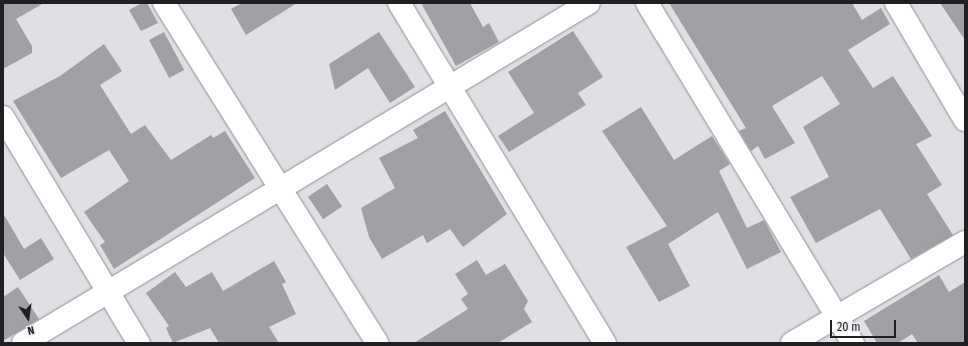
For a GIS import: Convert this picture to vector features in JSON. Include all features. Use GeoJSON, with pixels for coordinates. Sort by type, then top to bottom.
{"type":"FeatureCollection","features":[{"type":"Feature","properties":{"kind":"street"},"geometry":{"type":"LineString","coordinates":[[164,3],[280,191],[377,343]]}},
{"type":"Feature","properties":{"kind":"street"},"geometry":{"type":"LineString","coordinates":[[399,3],[605,343]]}},
{"type":"Feature","properties":{"kind":"street"},"geometry":{"type":"LineString","coordinates":[[22,343],[280,191],[450,89],[589,3]]}},
{"type":"Feature","properties":{"kind":"street"},"geometry":{"type":"LineString","coordinates":[[647,3],[852,343]]}},
{"type":"Feature","properties":{"kind":"street"},"geometry":{"type":"LineString","coordinates":[[896,3],[965,120]]}},
{"type":"Feature","properties":{"kind":"street"},"geometry":{"type":"LineString","coordinates":[[3,117],[107,294],[139,343]]}},
{"type":"Feature","properties":{"kind":"street"},"geometry":{"type":"LineString","coordinates":[[792,343],[965,242]]}},
{"type":"Feature","properties":{"kind":"building"},"geometry":{"type":"Polygon","coordinates":[[[3,3],[44,3],[16,19],[32,46],[32,53],[3,69],[3,3]]]}},
{"type":"Feature","properties":{"kind":"building"},"geometry":{"type":"Polygon","coordinates":[[[142,3],[147,3],[158,23],[141,31],[129,10],[142,3]]]}},
{"type":"Feature","properties":{"kind":"building"},"geometry":{"type":"Polygon","coordinates":[[[242,3],[297,3],[246,35],[231,9],[242,3]]]}},
{"type":"Feature","properties":{"kind":"building"},"geometry":{"type":"Polygon","coordinates":[[[421,3],[470,3],[483,27],[489,23],[499,42],[456,66],[421,3]]]}},
{"type":"Feature","properties":{"kind":"building"},"geometry":{"type":"Polygon","coordinates":[[[669,3],[852,3],[862,20],[881,8],[890,24],[848,50],[873,88],[893,76],[932,136],[916,144],[942,185],[927,194],[953,235],[911,259],[880,209],[816,243],[790,197],[829,177],[803,127],[840,104],[822,76],[772,106],[795,143],[765,159],[758,146],[751,151],[739,131],[746,128],[669,3]]]}},
{"type":"Feature","properties":{"kind":"building"},"geometry":{"type":"Polygon","coordinates":[[[940,3],[965,3],[965,40],[940,3]]]}},
{"type":"Feature","properties":{"kind":"building"},"geometry":{"type":"Polygon","coordinates":[[[573,31],[603,77],[578,93],[586,105],[509,152],[498,136],[534,113],[508,72],[573,31]]]}},
{"type":"Feature","properties":{"kind":"building"},"geometry":{"type":"Polygon","coordinates":[[[164,32],[184,70],[169,78],[149,40],[164,32]]]}},
{"type":"Feature","properties":{"kind":"building"},"geometry":{"type":"Polygon","coordinates":[[[379,32],[415,87],[390,103],[368,68],[335,90],[329,64],[379,32]]]}},
{"type":"Feature","properties":{"kind":"building"},"geometry":{"type":"Polygon","coordinates":[[[104,44],[122,71],[100,85],[131,134],[145,125],[171,160],[211,135],[213,138],[225,131],[255,178],[114,269],[100,245],[105,242],[84,212],[129,181],[109,150],[61,178],[13,101],[60,76],[104,44]]]}},
{"type":"Feature","properties":{"kind":"building"},"geometry":{"type":"Polygon","coordinates":[[[641,107],[674,160],[712,136],[730,164],[719,171],[747,228],[764,220],[781,252],[747,269],[718,212],[668,244],[690,286],[659,302],[626,247],[667,226],[602,131],[641,107]]]}},
{"type":"Feature","properties":{"kind":"building"},"geometry":{"type":"Polygon","coordinates":[[[445,111],[507,214],[463,247],[450,229],[427,243],[423,235],[382,259],[369,237],[361,208],[395,188],[379,158],[418,138],[413,130],[445,111]]]}},
{"type":"Feature","properties":{"kind":"building"},"geometry":{"type":"Polygon","coordinates":[[[327,184],[342,206],[323,219],[308,197],[327,184]]]}},
{"type":"Feature","properties":{"kind":"building"},"geometry":{"type":"Polygon","coordinates":[[[3,213],[24,249],[41,238],[54,259],[20,280],[3,253],[3,213]]]}},
{"type":"Feature","properties":{"kind":"building"},"geometry":{"type":"Polygon","coordinates":[[[477,260],[486,275],[505,264],[528,301],[524,309],[532,322],[498,343],[414,343],[468,309],[461,299],[468,294],[455,274],[477,260]]]}},
{"type":"Feature","properties":{"kind":"building"},"geometry":{"type":"Polygon","coordinates":[[[274,261],[286,282],[282,284],[296,314],[269,327],[279,343],[219,343],[210,328],[173,343],[166,328],[169,326],[146,293],[175,272],[186,287],[212,272],[223,291],[274,261]]]}},
{"type":"Feature","properties":{"kind":"building"},"geometry":{"type":"Polygon","coordinates":[[[939,275],[949,292],[965,282],[965,343],[918,343],[912,334],[898,343],[877,343],[864,321],[939,275]]]}},
{"type":"Feature","properties":{"kind":"building"},"geometry":{"type":"Polygon","coordinates":[[[18,287],[39,319],[3,341],[3,297],[18,287]]]}}]}
